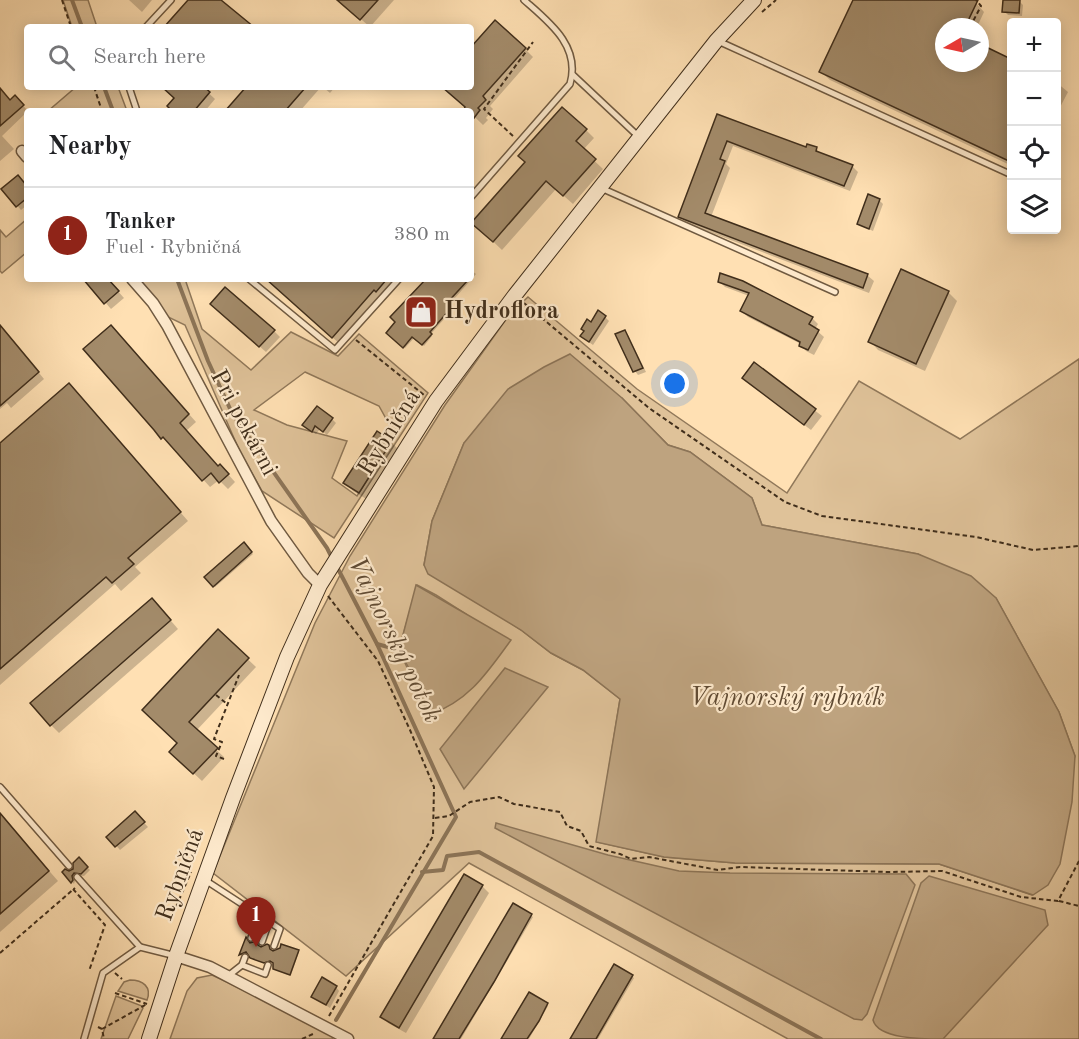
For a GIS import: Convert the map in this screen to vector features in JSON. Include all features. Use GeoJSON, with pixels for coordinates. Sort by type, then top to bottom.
{"type":"FeatureCollection","features":[{"type":"Feature","properties":{"kind":"main road","name":"Rybničná"},"geometry":{"type":"LineString","coordinates":[[149,1039],[176,956],[197,876],[287,657],[320,585],[436,401],[515,295],[716,41],[754,0]]}},
{"type":"Feature","properties":{"kind":"street","name":"Pri pekárni"},"geometry":{"type":"LineString","coordinates":[[135,282],[153,303],[167,325],[271,521],[308,573],[320,585]]}},
{"type":"Feature","properties":{"kind":"street","name":"Rybničná"},"geometry":{"type":"LineString","coordinates":[[176,956],[210,967],[328,1026],[348,1039]]}},
{"type":"Feature","properties":{"kind":"lane"},"geometry":{"type":"LineString","coordinates":[[149,24],[171,0]]}},
{"type":"Feature","properties":{"kind":"lane"},"geometry":{"type":"LineString","coordinates":[[474,194],[570,84],[573,75],[569,47],[558,31],[524,0]]}},
{"type":"Feature","properties":{"kind":"lane"},"geometry":{"type":"LineString","coordinates":[[716,41],[1007,173]]}},
{"type":"Feature","properties":{"kind":"lane"},"geometry":{"type":"LineString","coordinates":[[573,75],[640,138]]}},
{"type":"Feature","properties":{"kind":"lane"},"geometry":{"type":"LineString","coordinates":[[130,90],[136,108]]}},
{"type":"Feature","properties":{"kind":"lane"},"geometry":{"type":"LineString","coordinates":[[601,188],[835,292]]}},
{"type":"Feature","properties":{"kind":"lane"},"geometry":{"type":"LineString","coordinates":[[253,282],[335,350],[396,282]]}},
{"type":"Feature","properties":{"kind":"lane"},"geometry":{"type":"LineString","coordinates":[[0,787],[69,866]]}},
{"type":"Feature","properties":{"kind":"lane"},"geometry":{"type":"LineString","coordinates":[[197,876],[280,929],[274,946]]}},
{"type":"Feature","properties":{"kind":"lane"},"geometry":{"type":"LineString","coordinates":[[77,877],[140,947],[176,956]]}},
{"type":"Feature","properties":{"kind":"lane"},"geometry":{"type":"LineString","coordinates":[[251,938],[258,915]]}},
{"type":"Feature","properties":{"kind":"lane"},"geometry":{"type":"LineString","coordinates":[[262,942],[269,922]]}},
{"type":"Feature","properties":{"kind":"lane"},"geometry":{"type":"LineString","coordinates":[[84,1039],[103,973],[140,947]]}},
{"type":"Feature","properties":{"kind":"lane"},"geometry":{"type":"LineString","coordinates":[[228,976],[242,965],[245,957]]}},
{"type":"Feature","properties":{"kind":"lane"},"geometry":{"type":"LineString","coordinates":[[254,969],[257,961]]}},
{"type":"Feature","properties":{"kind":"lane"},"geometry":{"type":"LineString","coordinates":[[242,965],[265,974],[268,965]]}},
{"type":"Feature","properties":{"kind":"path"},"geometry":{"type":"LineString","coordinates":[[62,0],[70,24]]}},
{"type":"Feature","properties":{"kind":"path"},"geometry":{"type":"LineString","coordinates":[[975,18],[981,6],[976,0]]}},
{"type":"Feature","properties":{"kind":"path"},"geometry":{"type":"LineString","coordinates":[[519,142],[484,109],[533,42]]}},
{"type":"Feature","properties":{"kind":"path"},"geometry":{"type":"LineString","coordinates":[[95,90],[101,108]]}},
{"type":"Feature","properties":{"kind":"path"},"geometry":{"type":"LineString","coordinates":[[515,295],[649,408],[785,502],[822,516],[976,537],[1033,550],[1079,546]]}},
{"type":"Feature","properties":{"kind":"path"},"geometry":{"type":"LineString","coordinates":[[349,335],[426,397]]}},
{"type":"Feature","properties":{"kind":"path"},"geometry":{"type":"LineString","coordinates":[[320,585],[378,661],[434,787],[435,818],[433,836],[328,1026]]}},
{"type":"Feature","properties":{"kind":"path"},"geometry":{"type":"LineString","coordinates":[[224,759],[216,756],[222,742],[214,739],[239,675]]}},
{"type":"Feature","properties":{"kind":"path"},"geometry":{"type":"LineString","coordinates":[[216,695],[227,704]]}},
{"type":"Feature","properties":{"kind":"path"},"geometry":{"type":"LineString","coordinates":[[435,818],[449,816],[470,802],[499,797],[514,804],[560,812],[567,826],[581,831],[589,846],[631,859],[649,857],[718,870],[740,867],[888,872],[942,871],[1021,897],[1079,906]]}},
{"type":"Feature","properties":{"kind":"path"},"geometry":{"type":"LineString","coordinates":[[1058,901],[1079,861]]}},
{"type":"Feature","properties":{"kind":"path"},"geometry":{"type":"LineString","coordinates":[[170,921],[197,876]]}},
{"type":"Feature","properties":{"kind":"path"},"geometry":{"type":"LineString","coordinates":[[0,953],[82,882]]}},
{"type":"Feature","properties":{"kind":"path"},"geometry":{"type":"LineString","coordinates":[[74,889],[105,925],[89,971]]}},
{"type":"Feature","properties":{"kind":"path"},"geometry":{"type":"LineString","coordinates":[[102,1029],[147,1004],[115,993]]}},
{"type":"Feature","properties":{"kind":"path"},"geometry":{"type":"LineString","coordinates":[[89,1023],[102,1029]]}},
{"type":"Feature","properties":{"kind":"path"},"geometry":{"type":"LineString","coordinates":[[102,1029],[104,1039]]}},
{"type":"Feature","properties":{"kind":"shaded area"},"geometry":{"type":"Polygon","coordinates":[[[63,0],[88,0],[96,24],[71,24],[63,0]]]}},
{"type":"Feature","properties":{"kind":"shaded area"},"geometry":{"type":"Polygon","coordinates":[[[72,90],[119,90],[126,108],[52,108],[72,90]]]}},
{"type":"Feature","properties":{"kind":"shaded area"},"geometry":{"type":"Polygon","coordinates":[[[24,222],[24,255],[2,273],[0,271],[0,230],[6,237],[24,222]]]}},
{"type":"Feature","properties":{"kind":"shaded area"},"geometry":{"type":"Polygon","coordinates":[[[140,282],[186,282],[202,329],[251,370],[291,332],[338,356],[359,334],[428,393],[334,538],[262,491],[240,452],[185,325],[166,316],[140,282]],[[305,372],[254,410],[287,425],[347,441],[332,478],[357,496],[395,435],[379,406],[305,372]]]}},
{"type":"Feature","properties":{"kind":"shaded area"},"geometry":{"type":"Polygon","coordinates":[[[528,297],[637,389],[787,493],[859,381],[960,439],[1079,359],[1079,1039],[788,1039],[469,863],[346,976],[213,873],[315,623],[350,556],[445,405],[510,314],[528,297]],[[622,398],[464,443],[432,521],[424,565],[521,630],[551,653],[583,670],[620,699],[597,842],[664,857],[735,863],[939,864],[1032,895],[1075,756],[1059,712],[996,598],[918,554],[762,525],[752,498],[690,452],[668,445],[622,398]],[[417,585],[399,650],[429,715],[466,614],[417,585]]]}},
{"type":"Feature","properties":{"kind":"shaded area"},"geometry":{"type":"Polygon","coordinates":[[[212,975],[334,1036],[332,1039],[170,1039],[187,991],[197,978],[212,975]]]}},
{"type":"Feature","properties":{"kind":"shaded area"},"geometry":{"type":"Polygon","coordinates":[[[139,981],[145,985],[148,991],[147,1000],[118,991],[124,982],[139,981]]]}},
{"type":"Feature","properties":{"kind":"shaded area"},"geometry":{"type":"Polygon","coordinates":[[[116,996],[143,1008],[128,1039],[101,1039],[116,996]]]}},
{"type":"Feature","properties":{"kind":"water","name":"Vajnorský rybník"},"geometry":{"type":"Polygon","coordinates":[[[570,354],[622,398],[668,445],[690,452],[752,498],[762,525],[918,554],[971,576],[996,598],[1059,712],[1075,756],[1072,802],[1060,864],[1048,885],[1033,895],[939,864],[735,863],[664,857],[596,842],[620,699],[583,670],[551,653],[521,630],[428,574],[424,565],[432,521],[464,443],[508,389],[570,354]]]}},
{"type":"Feature","properties":{"kind":"water"},"geometry":{"type":"Polygon","coordinates":[[[416,585],[511,640],[476,685],[455,702],[429,715],[399,650],[416,585]]]}},
{"type":"Feature","properties":{"kind":"water"},"geometry":{"type":"Polygon","coordinates":[[[505,668],[548,687],[464,789],[440,749],[505,668]]]}},
{"type":"Feature","properties":{"kind":"water"},"geometry":{"type":"Polygon","coordinates":[[[496,823],[608,855],[679,871],[906,874],[915,885],[867,1014],[862,1020],[854,1019],[495,828],[496,823]]]}},
{"type":"Feature","properties":{"kind":"water"},"geometry":{"type":"Polygon","coordinates":[[[929,876],[1045,910],[1048,925],[943,1039],[902,1037],[883,1031],[873,1020],[921,883],[929,876]]]}},
{"type":"Feature","properties":{"kind":"building"},"geometry":{"type":"Polygon","coordinates":[[[188,0],[221,0],[250,24],[167,24],[188,0]]]}},
{"type":"Feature","properties":{"kind":"building"},"geometry":{"type":"Polygon","coordinates":[[[337,0],[378,0],[360,20],[337,0]]]}},
{"type":"Feature","properties":{"kind":"building"},"geometry":{"type":"Polygon","coordinates":[[[853,0],[978,0],[969,18],[935,18],[935,72],[989,72],[989,48],[1007,57],[1007,160],[819,72],[853,0]]]}},
{"type":"Feature","properties":{"kind":"building"},"geometry":{"type":"Polygon","coordinates":[[[1003,0],[1020,0],[1019,13],[1002,12],[1003,0]]]}},
{"type":"Feature","properties":{"kind":"building"},"geometry":{"type":"Polygon","coordinates":[[[495,20],[526,48],[483,96],[486,100],[478,108],[480,110],[474,118],[474,108],[464,108],[445,90],[474,90],[474,44],[495,20]]]}},
{"type":"Feature","properties":{"kind":"building"},"geometry":{"type":"Polygon","coordinates":[[[0,88],[10,100],[15,95],[24,105],[0,126],[0,88]]]}},
{"type":"Feature","properties":{"kind":"building"},"geometry":{"type":"Polygon","coordinates":[[[165,90],[208,90],[210,92],[197,108],[169,108],[167,106],[174,98],[165,90]]]}},
{"type":"Feature","properties":{"kind":"building"},"geometry":{"type":"Polygon","coordinates":[[[243,90],[303,90],[288,108],[228,108],[243,90]]]}},
{"type":"Feature","properties":{"kind":"building"},"geometry":{"type":"Polygon","coordinates":[[[562,107],[587,129],[576,141],[596,159],[563,196],[546,181],[493,242],[474,226],[474,220],[525,162],[518,156],[562,107]]]}},
{"type":"Feature","properties":{"kind":"building"},"geometry":{"type":"Polygon","coordinates":[[[717,114],[806,147],[807,144],[817,147],[816,151],[853,165],[844,186],[727,141],[720,159],[725,161],[705,213],[868,274],[863,288],[678,217],[717,114]]]}},
{"type":"Feature","properties":{"kind":"building"},"geometry":{"type":"Polygon","coordinates":[[[18,175],[24,182],[24,200],[16,207],[1,189],[18,175]]]}},
{"type":"Feature","properties":{"kind":"building"},"geometry":{"type":"Polygon","coordinates":[[[868,194],[880,199],[869,229],[857,224],[868,194]]]}},
{"type":"Feature","properties":{"kind":"building"},"geometry":{"type":"Polygon","coordinates":[[[901,269],[949,291],[916,364],[868,342],[901,269]]]}},
{"type":"Feature","properties":{"kind":"building"},"geometry":{"type":"Polygon","coordinates":[[[720,273],[743,281],[813,317],[809,324],[819,330],[808,350],[799,346],[800,342],[740,311],[749,293],[718,282],[720,273]]]}},
{"type":"Feature","properties":{"kind":"building"},"geometry":{"type":"Polygon","coordinates":[[[86,282],[111,282],[119,291],[104,304],[86,282]]]}},
{"type":"Feature","properties":{"kind":"building"},"geometry":{"type":"Polygon","coordinates":[[[269,282],[384,282],[376,292],[374,290],[332,338],[269,282]]]}},
{"type":"Feature","properties":{"kind":"building","name":"Hydroflora"},"geometry":{"type":"Polygon","coordinates":[[[423,282],[466,282],[447,303],[452,307],[422,345],[412,337],[403,348],[386,333],[395,322],[390,317],[423,282]]]}},
{"type":"Feature","properties":{"kind":"building"},"geometry":{"type":"Polygon","coordinates":[[[225,287],[275,330],[259,347],[210,304],[225,287]]]}},
{"type":"Feature","properties":{"kind":"building"},"geometry":{"type":"Polygon","coordinates":[[[598,310],[606,316],[589,342],[580,336],[584,331],[581,329],[587,319],[591,322],[598,310]]]}},
{"type":"Feature","properties":{"kind":"building"},"geometry":{"type":"Polygon","coordinates":[[[0,325],[39,372],[0,406],[0,325]]]}},
{"type":"Feature","properties":{"kind":"building"},"geometry":{"type":"Polygon","coordinates":[[[111,325],[189,414],[180,423],[218,466],[220,464],[229,474],[219,483],[211,473],[202,481],[163,437],[161,439],[83,349],[111,325]]]}},
{"type":"Feature","properties":{"kind":"building"},"geometry":{"type":"Polygon","coordinates":[[[625,330],[643,368],[633,372],[615,334],[625,330]]]}},
{"type":"Feature","properties":{"kind":"building"},"geometry":{"type":"Polygon","coordinates":[[[754,362],[816,409],[804,425],[742,378],[754,362]]]}},
{"type":"Feature","properties":{"kind":"building"},"geometry":{"type":"Polygon","coordinates":[[[69,383],[181,512],[128,558],[134,564],[112,583],[106,577],[0,669],[0,443],[69,383]]]}},
{"type":"Feature","properties":{"kind":"building"},"geometry":{"type":"Polygon","coordinates":[[[317,406],[333,418],[323,432],[315,426],[312,432],[302,425],[317,406]]]}},
{"type":"Feature","properties":{"kind":"building"},"geometry":{"type":"Polygon","coordinates":[[[377,431],[392,441],[359,493],[343,483],[377,431]]]}},
{"type":"Feature","properties":{"kind":"building"},"geometry":{"type":"Polygon","coordinates":[[[244,542],[252,552],[213,587],[204,577],[244,542]]]}},
{"type":"Feature","properties":{"kind":"building"},"geometry":{"type":"Polygon","coordinates":[[[152,598],[171,620],[50,726],[30,703],[152,598]]]}},
{"type":"Feature","properties":{"kind":"building"},"geometry":{"type":"Polygon","coordinates":[[[218,629],[249,658],[189,722],[218,748],[193,774],[169,752],[177,743],[142,710],[218,629]]]}},
{"type":"Feature","properties":{"kind":"building"},"geometry":{"type":"Polygon","coordinates":[[[135,811],[145,822],[115,847],[106,837],[135,811]]]}},
{"type":"Feature","properties":{"kind":"building"},"geometry":{"type":"Polygon","coordinates":[[[0,813],[49,871],[0,914],[0,813]]]}},
{"type":"Feature","properties":{"kind":"building"},"geometry":{"type":"Polygon","coordinates":[[[79,857],[88,867],[81,874],[74,873],[71,883],[62,872],[65,869],[69,871],[73,869],[73,863],[79,857]]]}},
{"type":"Feature","properties":{"kind":"building"},"geometry":{"type":"Polygon","coordinates":[[[464,874],[483,885],[399,1028],[380,1017],[464,874]]]}},
{"type":"Feature","properties":{"kind":"building"},"geometry":{"type":"Polygon","coordinates":[[[513,903],[532,914],[494,982],[459,1039],[433,1039],[513,903]]]}},
{"type":"Feature","properties":{"kind":"building"},"geometry":{"type":"Polygon","coordinates":[[[246,937],[250,943],[257,941],[261,947],[269,945],[273,951],[280,948],[281,944],[299,950],[290,975],[273,969],[273,963],[270,961],[264,963],[250,958],[246,952],[239,955],[246,937]]]}},
{"type":"Feature","properties":{"kind":"building"},"geometry":{"type":"Polygon","coordinates":[[[614,964],[633,975],[596,1039],[570,1039],[614,964]]]}},
{"type":"Feature","properties":{"kind":"building"},"geometry":{"type":"Polygon","coordinates":[[[322,977],[337,986],[326,1005],[311,997],[322,977]]]}},
{"type":"Feature","properties":{"kind":"building"},"geometry":{"type":"Polygon","coordinates":[[[529,992],[548,1003],[539,1021],[527,1039],[501,1039],[529,992]]]}},
{"type":"Feature","properties":{"kind":"waterway","name":"Vajnorský potok"},"geometry":{"type":"LineString","coordinates":[[72,0],[81,24]]}},
{"type":"Feature","properties":{"kind":"waterway","name":"Vajnorský potok"},"geometry":{"type":"LineString","coordinates":[[105,90],[112,108]]}},
{"type":"Feature","properties":{"kind":"waterway","name":"Vajnorský potok"},"geometry":{"type":"LineString","coordinates":[[178,282],[208,361],[232,413],[332,558]]}},
{"type":"Feature","properties":{"kind":"waterway","name":"Vajnorský potok"},"geometry":{"type":"LineString","coordinates":[[336,565],[377,644],[456,817],[336,1020]]}},
{"type":"Feature","properties":{"kind":"waterway"},"geometry":{"type":"LineString","coordinates":[[377,644],[399,650]]}},
{"type":"Feature","properties":{"kind":"waterway"},"geometry":{"type":"LineString","coordinates":[[422,872],[443,870],[447,856],[479,852],[821,1039]]}},
{"type":"Feature","properties":{"kind":"place","name":"Hydroflora"},"geometry":{"type":"Point","coordinates":[421,312]}},
{"type":"Feature","properties":{"kind":"place","name":"Tanker"},"geometry":{"type":"Point","coordinates":[256,947]}}]}
